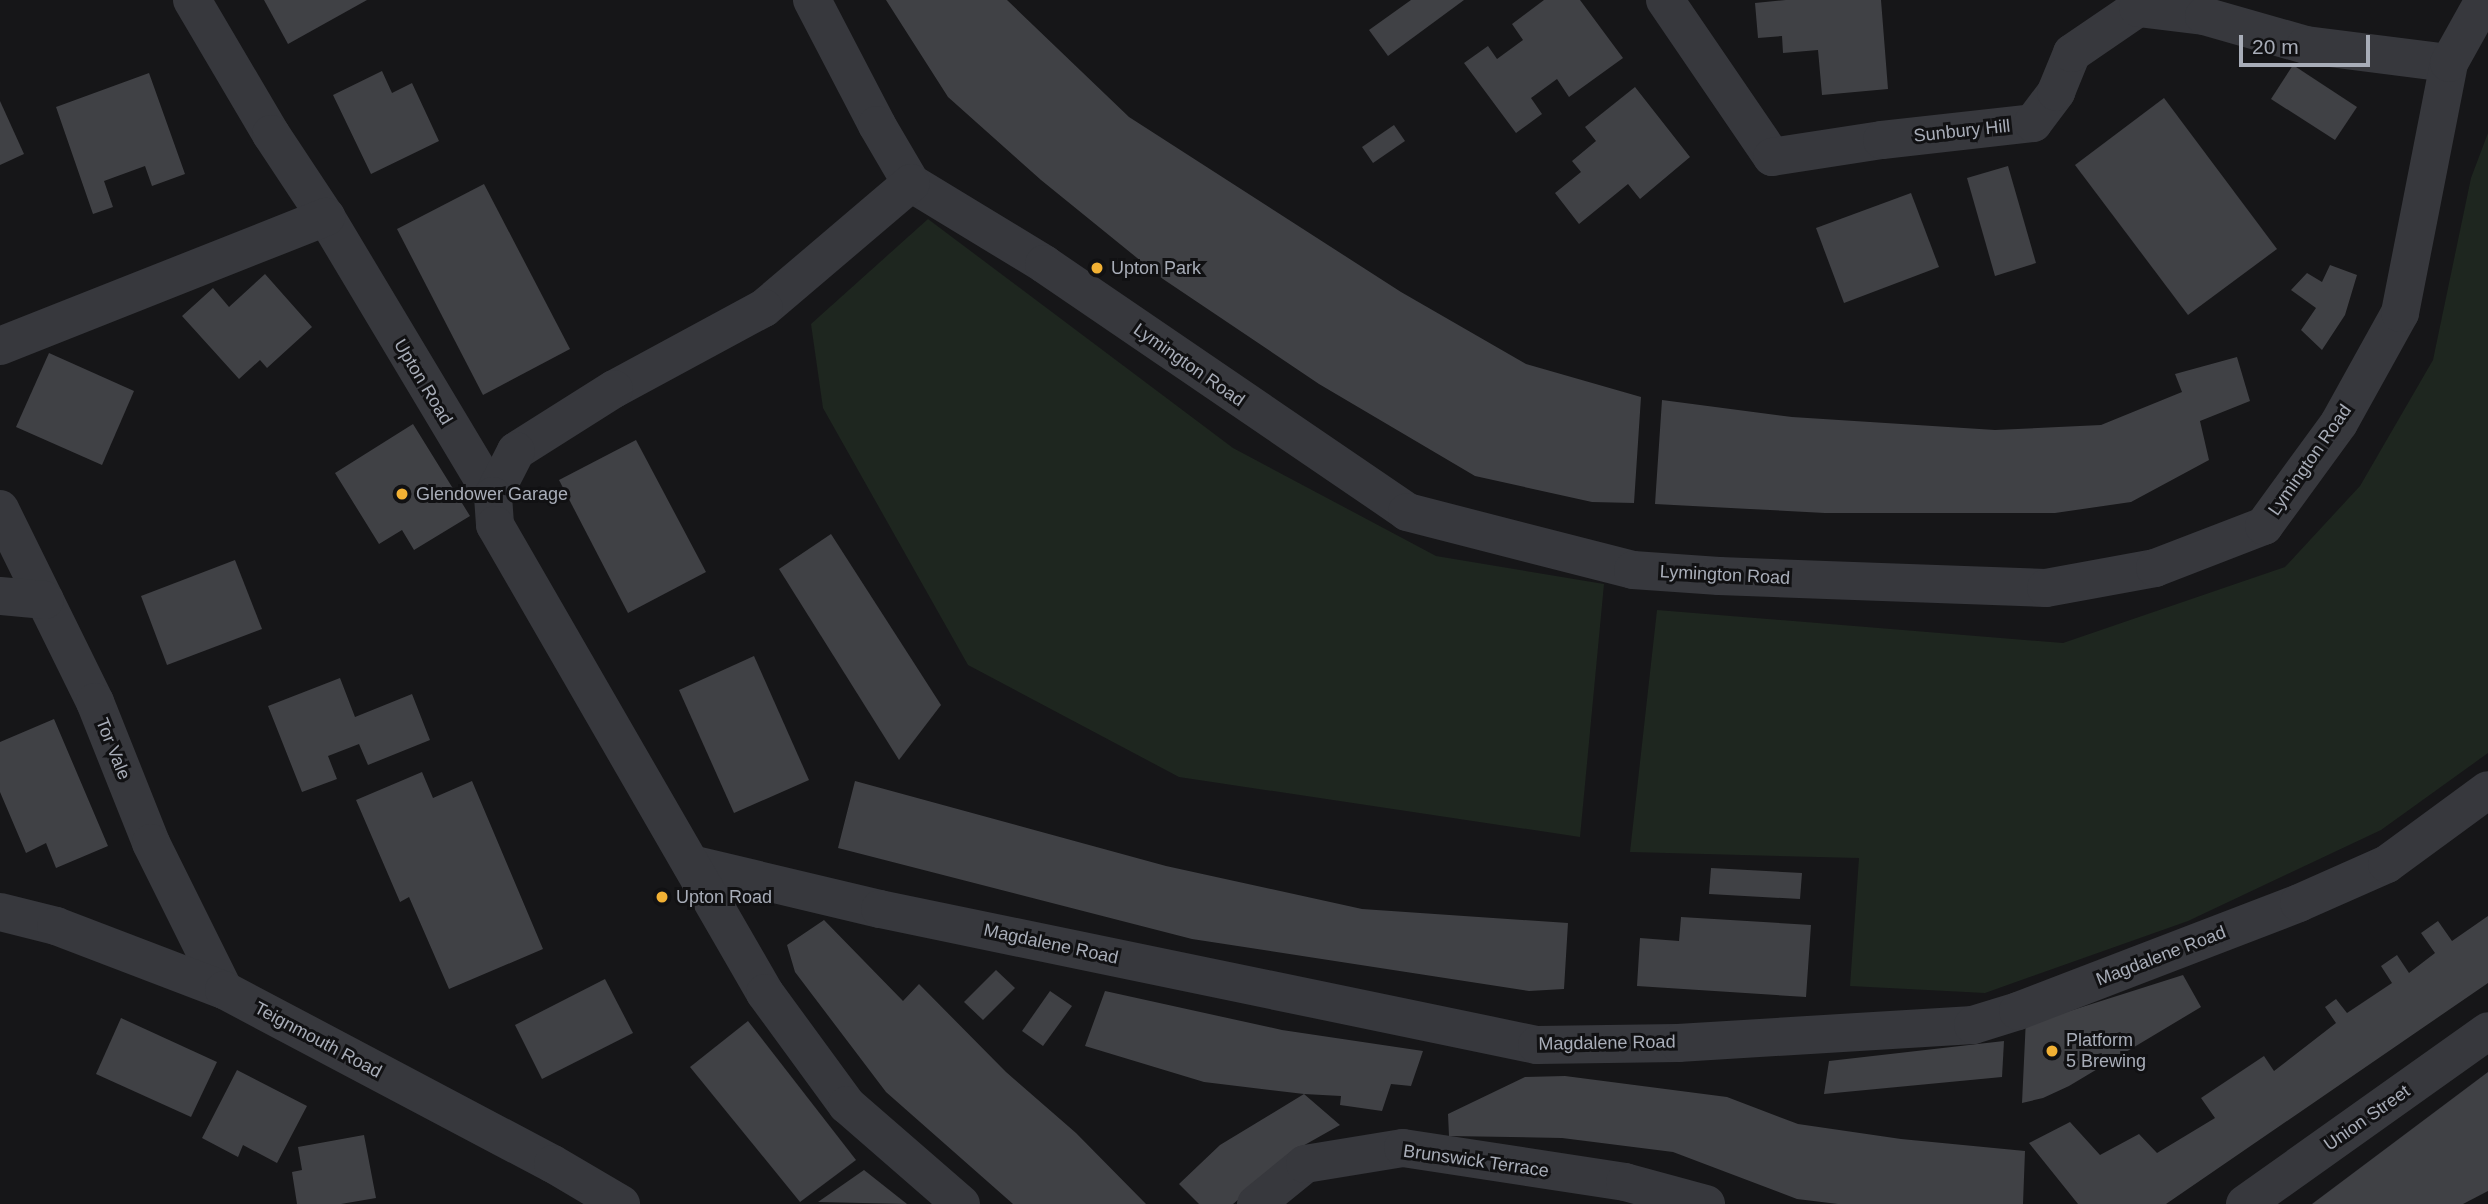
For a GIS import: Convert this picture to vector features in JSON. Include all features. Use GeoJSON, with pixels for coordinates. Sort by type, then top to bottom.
{"type":"FeatureCollection","features":[{"type":"Feature","properties":{"kind":"street","name":"Upton Road"},"geometry":{"type":"LineString","coordinates":[[192,0],[271,134],[327,217],[493,496],[495,524],[765,993],[848,1105],[961,1204]]}},
{"type":"Feature","properties":{"kind":"street","name":"Lymington Road"},"geometry":{"type":"LineString","coordinates":[[812,0],[911,184],[1044,264],[1407,512],[1633,570],[1719,576],[2046,587],[2155,568],[2264,526],[2339,423],[2400,313],[2449,63],[2484,0]]}},
{"type":"Feature","properties":{"kind":"street","name":"Sunbury Hill"},"geometry":{"type":"LineString","coordinates":[[1665,0],[1772,157],[1882,140],[2033,123],[2056,92],[2072,53],[2138,8],[2204,16],[2306,45],[2449,63]]}},
{"type":"Feature","properties":{"kind":"street"},"geometry":{"type":"LineString","coordinates":[[493,496],[516,452],[614,389],[764,308],[911,184]]}},
{"type":"Feature","properties":{"kind":"street"},"geometry":{"type":"LineString","coordinates":[[0,346],[327,217]]}},
{"type":"Feature","properties":{"kind":"street","name":"Tor Vale"},"geometry":{"type":"LineString","coordinates":[[0,509],[95,702],[151,843],[223,990]]}},
{"type":"Feature","properties":{"kind":"street"},"geometry":{"type":"LineString","coordinates":[[0,596],[45,600]]}},
{"type":"Feature","properties":{"kind":"street","name":"Magdalene Road"},"geometry":{"type":"LineString","coordinates":[[691,864],[880,909],[1537,1045],[1678,1043],[1973,1025],[2018,1011],[2299,903],[2387,864],[2488,790]]}},
{"type":"Feature","properties":{"kind":"street","name":"Teignmouth Road"},"geometry":{"type":"LineString","coordinates":[[0,912],[57,926],[223,990],[553,1164],[621,1204]]}},
{"type":"Feature","properties":{"kind":"street","name":"Union Street"},"geometry":{"type":"LineString","coordinates":[[2245,1204],[2488,1031]]}},
{"type":"Feature","properties":{"kind":"street","name":"Brunswick Terrace"},"geometry":{"type":"LineString","coordinates":[[1256,1204],[1305,1164],[1403,1148],[1625,1182],[1706,1204]]}},
{"type":"Feature","properties":{"kind":"shaded area"},"geometry":{"type":"Polygon","coordinates":[[[2488,133],[2488,753],[2381,830],[2188,921],[1985,993],[1850,986],[1859,858],[1630,852],[1657,610],[2063,643],[2285,567],[2360,486],[2433,360],[2471,178],[2488,133]]]}},
{"type":"Feature","properties":{"kind":"shaded area"},"geometry":{"type":"Polygon","coordinates":[[[928,219],[1233,448],[1436,556],[1604,584],[1580,837],[1179,777],[968,665],[823,408],[811,324],[928,219]]]}},
{"type":"Feature","properties":{"kind":"building"},"geometry":{"type":"Polygon","coordinates":[[[264,0],[367,0],[288,44],[264,0]]]}},
{"type":"Feature","properties":{"kind":"building"},"geometry":{"type":"Polygon","coordinates":[[[886,0],[1007,0],[1129,117],[1401,292],[1526,364],[1641,397],[1634,503],[1592,502],[1475,476],[1319,384],[1163,279],[1041,180],[948,97],[886,0]]]}},
{"type":"Feature","properties":{"kind":"building"},"geometry":{"type":"Polygon","coordinates":[[[1411,0],[1464,0],[1388,56],[1369,30],[1411,0]]]}},
{"type":"Feature","properties":{"kind":"building"},"geometry":{"type":"Polygon","coordinates":[[[1544,0],[1580,0],[1623,58],[1569,97],[1557,79],[1531,98],[1542,114],[1516,133],[1464,63],[1488,46],[1497,59],[1523,40],[1512,24],[1544,0]]]}},
{"type":"Feature","properties":{"kind":"building"},"geometry":{"type":"Polygon","coordinates":[[[1786,0],[1881,0],[1888,89],[1822,95],[1818,50],[1783,53],[1782,36],[1758,38],[1755,3],[1786,0]]]}},
{"type":"Feature","properties":{"kind":"building"},"geometry":{"type":"Polygon","coordinates":[[[2293,65],[2357,107],[2335,140],[2271,99],[2293,65]]]}},
{"type":"Feature","properties":{"kind":"building"},"geometry":{"type":"Polygon","coordinates":[[[382,71],[392,93],[412,83],[439,141],[371,174],[333,95],[382,71]]]}},
{"type":"Feature","properties":{"kind":"building"},"geometry":{"type":"Polygon","coordinates":[[[149,73],[185,174],[152,186],[145,166],[104,181],[113,207],[93,214],[56,107],[149,73]]]}},
{"type":"Feature","properties":{"kind":"building"},"geometry":{"type":"Polygon","coordinates":[[[1635,87],[1690,157],[1640,199],[1628,184],[1579,224],[1555,193],[1581,172],[1572,161],[1596,141],[1585,127],[1635,87]]]}},
{"type":"Feature","properties":{"kind":"building"},"geometry":{"type":"Polygon","coordinates":[[[2164,98],[2277,249],[2188,315],[2075,165],[2164,98]]]}},
{"type":"Feature","properties":{"kind":"building"},"geometry":{"type":"Polygon","coordinates":[[[0,101],[24,154],[0,165],[0,101]]]}},
{"type":"Feature","properties":{"kind":"building"},"geometry":{"type":"Polygon","coordinates":[[[1394,125],[1405,141],[1373,163],[1362,147],[1394,125]]]}},
{"type":"Feature","properties":{"kind":"building"},"geometry":{"type":"Polygon","coordinates":[[[2008,166],[2036,263],[1995,276],[1967,178],[2008,166]]]}},
{"type":"Feature","properties":{"kind":"building"},"geometry":{"type":"Polygon","coordinates":[[[484,184],[570,349],[483,395],[397,229],[484,184]]]}},
{"type":"Feature","properties":{"kind":"building"},"geometry":{"type":"Polygon","coordinates":[[[1911,193],[1939,267],[1844,303],[1816,228],[1911,193]]]}},
{"type":"Feature","properties":{"kind":"building"},"geometry":{"type":"Polygon","coordinates":[[[2330,265],[2357,275],[2345,315],[2322,350],[2301,330],[2316,308],[2291,290],[2307,273],[2322,282],[2330,265]]]}},
{"type":"Feature","properties":{"kind":"building"},"geometry":{"type":"Polygon","coordinates":[[[265,274],[312,327],[267,368],[260,360],[239,379],[182,316],[213,288],[229,307],[265,274]]]}},
{"type":"Feature","properties":{"kind":"building"},"geometry":{"type":"Polygon","coordinates":[[[49,353],[134,391],[102,465],[16,427],[49,353]]]}},
{"type":"Feature","properties":{"kind":"building"},"geometry":{"type":"Polygon","coordinates":[[[2237,357],[2250,401],[2200,421],[2209,460],[2131,502],[2055,513],[1825,513],[1655,504],[1662,400],[1792,417],[1995,430],[2101,425],[2182,392],[2175,374],[2237,357]]]}},
{"type":"Feature","properties":{"kind":"building","name":"Glendower Garage"},"geometry":{"type":"Polygon","coordinates":[[[413,424],[470,516],[414,550],[402,530],[379,544],[335,473],[413,424]]]}},
{"type":"Feature","properties":{"kind":"building"},"geometry":{"type":"Polygon","coordinates":[[[636,440],[706,572],[628,613],[559,480],[636,440]]]}},
{"type":"Feature","properties":{"kind":"building"},"geometry":{"type":"Polygon","coordinates":[[[831,534],[941,705],[899,760],[779,569],[831,534]]]}},
{"type":"Feature","properties":{"kind":"building"},"geometry":{"type":"Polygon","coordinates":[[[235,560],[262,629],[167,665],[141,596],[235,560]]]}},
{"type":"Feature","properties":{"kind":"building"},"geometry":{"type":"Polygon","coordinates":[[[754,656],[809,780],[734,813],[679,690],[754,656]]]}},
{"type":"Feature","properties":{"kind":"building"},"geometry":{"type":"Polygon","coordinates":[[[340,678],[355,717],[412,694],[430,740],[368,765],[359,744],[328,756],[337,779],[302,792],[268,706],[340,678]]]}},
{"type":"Feature","properties":{"kind":"building"},"geometry":{"type":"Polygon","coordinates":[[[54,719],[108,846],[56,868],[46,843],[26,853],[0,792],[0,742],[54,719]]]}},
{"type":"Feature","properties":{"kind":"building"},"geometry":{"type":"Polygon","coordinates":[[[422,772],[433,798],[472,781],[543,949],[449,989],[409,897],[400,902],[356,800],[422,772]]]}},
{"type":"Feature","properties":{"kind":"building"},"geometry":{"type":"Polygon","coordinates":[[[855,781],[1166,866],[1362,909],[1568,923],[1564,989],[1529,991],[1192,939],[838,848],[855,781]]]}},
{"type":"Feature","properties":{"kind":"building"},"geometry":{"type":"Polygon","coordinates":[[[1711,868],[1802,873],[1800,899],[1709,894],[1711,868]]]}},
{"type":"Feature","properties":{"kind":"building"},"geometry":{"type":"Polygon","coordinates":[[[2488,916],[2488,983],[2166,1204],[2078,1204],[2029,1143],[2070,1122],[2100,1155],[2139,1134],[2157,1153],[2215,1118],[2201,1098],[2264,1056],[2274,1071],[2336,1023],[2325,1007],[2336,999],[2347,1013],[2392,983],[2381,966],[2397,955],[2409,973],[2435,953],[2421,933],[2438,921],[2452,941],[2488,916]]]}},
{"type":"Feature","properties":{"kind":"building"},"geometry":{"type":"Polygon","coordinates":[[[1681,917],[1811,925],[1806,997],[1637,986],[1640,938],[1679,941],[1681,917]]]}},
{"type":"Feature","properties":{"kind":"building"},"geometry":{"type":"Polygon","coordinates":[[[824,920],[903,1001],[919,984],[1006,1072],[1076,1133],[1146,1204],[1013,1204],[886,1092],[795,972],[787,945],[824,920]]]}},
{"type":"Feature","properties":{"kind":"building"},"geometry":{"type":"Polygon","coordinates":[[[996,970],[1015,988],[983,1020],[964,1002],[996,970]]]}},
{"type":"Feature","properties":{"kind":"building"},"geometry":{"type":"Polygon","coordinates":[[[2183,975],[2201,1007],[2069,1086],[2043,1098],[2022,1103],[2026,1018],[2057,1015],[2183,975]]]}},
{"type":"Feature","properties":{"kind":"building"},"geometry":{"type":"Polygon","coordinates":[[[605,979],[633,1033],[542,1079],[515,1025],[605,979]]]}},
{"type":"Feature","properties":{"kind":"building"},"geometry":{"type":"Polygon","coordinates":[[[1050,991],[1072,1006],[1043,1046],[1022,1031],[1050,991]]]}},
{"type":"Feature","properties":{"kind":"building"},"geometry":{"type":"Polygon","coordinates":[[[1105,991],[1282,1030],[1423,1051],[1411,1086],[1391,1084],[1382,1111],[1340,1105],[1341,1096],[1204,1082],[1085,1046],[1105,991]]]}},
{"type":"Feature","properties":{"kind":"building"},"geometry":{"type":"Polygon","coordinates":[[[121,1018],[217,1062],[191,1117],[96,1074],[121,1018]]]}},
{"type":"Feature","properties":{"kind":"building"},"geometry":{"type":"Polygon","coordinates":[[[748,1021],[856,1160],[800,1202],[690,1067],[748,1021]]]}},
{"type":"Feature","properties":{"kind":"building"},"geometry":{"type":"Polygon","coordinates":[[[2004,1041],[2002,1077],[1824,1094],[1829,1061],[2004,1041]]]}},
{"type":"Feature","properties":{"kind":"building"},"geometry":{"type":"Polygon","coordinates":[[[237,1070],[307,1106],[277,1163],[243,1145],[238,1157],[202,1138],[237,1070]]]}},
{"type":"Feature","properties":{"kind":"building"},"geometry":{"type":"Polygon","coordinates":[[[2488,1072],[2488,1191],[2463,1204],[2312,1204],[2488,1072]]]}},
{"type":"Feature","properties":{"kind":"building"},"geometry":{"type":"Polygon","coordinates":[[[1565,1076],[1727,1097],[1798,1124],[1901,1139],[2025,1151],[2023,1204],[1838,1204],[1797,1199],[1673,1152],[1562,1138],[1449,1136],[1448,1114],[1525,1077],[1565,1076]]]}},
{"type":"Feature","properties":{"kind":"building"},"geometry":{"type":"Polygon","coordinates":[[[1304,1094],[1340,1125],[1301,1147],[1233,1204],[1199,1204],[1179,1184],[1220,1145],[1304,1094]]]}},
{"type":"Feature","properties":{"kind":"building"},"geometry":{"type":"Polygon","coordinates":[[[364,1135],[376,1198],[341,1204],[297,1204],[292,1172],[302,1170],[298,1147],[364,1135]]]}},
{"type":"Feature","properties":{"kind":"building"},"geometry":{"type":"Polygon","coordinates":[[[864,1170],[907,1204],[818,1202],[864,1170]]]}},
{"type":"Feature","properties":{"kind":"place","name":"Upton Park"},"geometry":{"type":"Point","coordinates":[1097,268]}},
{"type":"Feature","properties":{"kind":"place","name":"Glendower Garage"},"geometry":{"type":"Point","coordinates":[402,494]}},
{"type":"Feature","properties":{"kind":"place","name":"Upton Road"},"geometry":{"type":"Point","coordinates":[662,897]}},
{"type":"Feature","properties":{"kind":"place","name":"Platform 5 Brewing"},"geometry":{"type":"Point","coordinates":[2052,1051]}}]}
